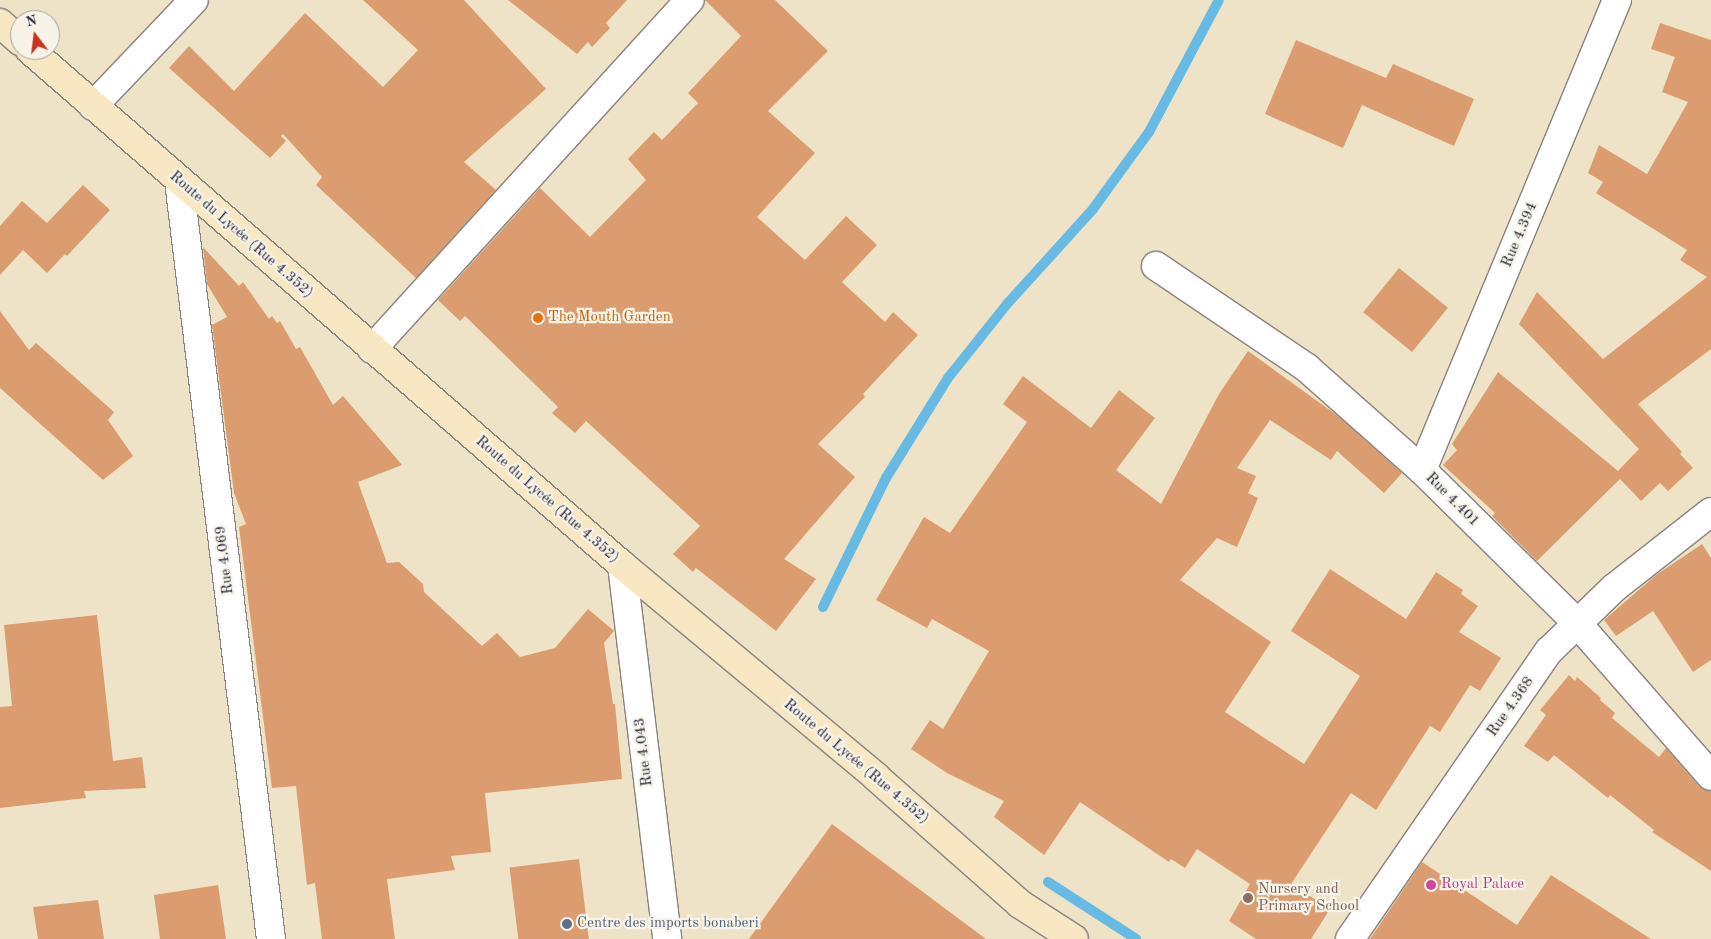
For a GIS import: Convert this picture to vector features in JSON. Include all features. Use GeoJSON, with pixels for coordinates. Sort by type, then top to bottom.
{"type":"FeatureCollection","features":[{"type":"Feature","properties":{"kind":"main road"},"geometry":{"type":"LineString","coordinates":[[0,23],[10,32]]}},
{"type":"Feature","properties":{"kind":"main road","name":"Route du Lycée (Rue 4.352)"},"geometry":{"type":"LineString","coordinates":[[41,60],[622,565],[876,777],[1020,904],[1074,939]]}},
{"type":"Feature","properties":{"kind":"street"},"geometry":{"type":"LineString","coordinates":[[93,106],[194,0]]}},
{"type":"Feature","properties":{"kind":"street"},"geometry":{"type":"LineString","coordinates":[[372,348],[690,0]]}},
{"type":"Feature","properties":{"kind":"street","name":"Rue 4.394"},"geometry":{"type":"LineString","coordinates":[[1422,470],[1617,0]]}},
{"type":"Feature","properties":{"kind":"street","name":"Rue 4.069"},"geometry":{"type":"LineString","coordinates":[[179,181],[271,939]]}},
{"type":"Feature","properties":{"kind":"street","name":"Rue 4.401"},"geometry":{"type":"LineString","coordinates":[[1156,266],[1307,368],[1422,470],[1577,623],[1711,776]]}},
{"type":"Feature","properties":{"kind":"street","name":"Rue 4.368"},"geometry":{"type":"LineString","coordinates":[[1350,939],[1550,651],[1614,588],[1711,512]]}},
{"type":"Feature","properties":{"kind":"street","name":"Rue 4.043"},"geometry":{"type":"LineString","coordinates":[[622,565],[667,939]]}},
{"type":"Feature","properties":{"kind":"building"},"geometry":{"type":"Polygon","coordinates":[[[363,0],[464,0],[546,89],[464,162],[496,190],[416,278],[316,185],[322,177],[283,134],[281,136],[286,141],[270,158],[169,68],[189,46],[234,91],[305,13],[383,87],[418,50],[363,0]]]}},
{"type":"Feature","properties":{"kind":"building"},"geometry":{"type":"Polygon","coordinates":[[[508,0],[627,0],[606,23],[610,28],[592,47],[588,42],[577,54],[508,0]]]}},
{"type":"Feature","properties":{"kind":"building"},"geometry":{"type":"Polygon","coordinates":[[[705,0],[775,0],[828,51],[768,111],[815,153],[757,217],[805,260],[846,216],[877,245],[842,282],[885,322],[893,312],[918,335],[863,394],[865,397],[818,444],[855,477],[784,559],[816,579],[776,631],[696,568],[693,572],[673,554],[700,526],[586,421],[575,433],[552,413],[558,407],[465,316],[460,321],[438,300],[540,188],[590,237],[646,180],[628,159],[654,132],[662,140],[698,103],[688,93],[741,36],[705,0]]]}},
{"type":"Feature","properties":{"kind":"building"},"geometry":{"type":"Polygon","coordinates":[[[1660,23],[1711,40],[1711,349],[1638,404],[1682,452],[1680,454],[1693,468],[1668,491],[1660,483],[1641,501],[1620,479],[1537,561],[1492,516],[1495,513],[1443,465],[1457,450],[1452,444],[1498,372],[1618,471],[1639,449],[1519,324],[1537,292],[1603,359],[1707,277],[1680,260],[1687,250],[1596,193],[1603,182],[1588,173],[1599,145],[1647,174],[1688,102],[1662,92],[1675,57],[1651,49],[1660,23]]]}},
{"type":"Feature","properties":{"kind":"building"},"geometry":{"type":"Polygon","coordinates":[[[1296,40],[1386,78],[1393,64],[1474,99],[1454,146],[1362,105],[1343,148],[1265,114],[1296,40]]]}},
{"type":"Feature","properties":{"kind":"building"},"geometry":{"type":"Polygon","coordinates":[[[83,185],[110,210],[67,256],[65,254],[47,273],[23,250],[0,275],[0,226],[22,201],[47,223],[83,185]]]}},
{"type":"Feature","properties":{"kind":"building"},"geometry":{"type":"Polygon","coordinates":[[[203,247],[239,286],[243,282],[269,319],[272,316],[277,323],[280,321],[296,349],[300,347],[333,405],[343,396],[402,465],[358,482],[387,563],[399,562],[423,584],[424,592],[482,646],[497,633],[520,657],[555,648],[588,609],[614,631],[604,643],[613,704],[615,704],[622,779],[485,793],[491,852],[451,856],[455,870],[387,879],[395,939],[322,939],[315,883],[307,885],[296,786],[272,788],[239,527],[246,524],[234,493],[212,325],[227,317],[207,284],[203,247]]]}},
{"type":"Feature","properties":{"kind":"building"},"geometry":{"type":"Polygon","coordinates":[[[1399,268],[1448,308],[1412,352],[1363,312],[1399,268]]]}},
{"type":"Feature","properties":{"kind":"building"},"geometry":{"type":"Polygon","coordinates":[[[0,311],[29,350],[36,343],[114,412],[108,420],[133,456],[103,480],[0,388],[0,311]]]}},
{"type":"Feature","properties":{"kind":"building"},"geometry":{"type":"Polygon","coordinates":[[[1248,351],[1338,416],[1402,473],[1384,493],[1337,451],[1331,460],[1270,420],[1237,468],[1256,476],[1248,493],[1258,498],[1237,547],[1217,538],[1180,580],[1271,642],[1225,712],[1304,764],[1360,676],[1291,631],[1330,569],[1406,619],[1436,572],[1463,590],[1461,594],[1478,606],[1459,632],[1501,658],[1480,691],[1470,685],[1440,732],[1430,726],[1376,810],[1351,793],[1291,884],[1330,909],[1311,939],[1256,939],[1229,921],[1250,884],[1197,849],[1185,868],[1171,859],[1169,862],[1080,802],[1044,855],[994,817],[1004,801],[947,773],[911,749],[930,720],[943,729],[989,651],[932,619],[927,628],[876,600],[924,517],[950,533],[1027,422],[1003,404],[1023,376],[1091,428],[1119,390],[1155,418],[1116,470],[1161,504],[1219,394],[1248,351]]]}},
{"type":"Feature","properties":{"kind":"building"},"geometry":{"type":"Polygon","coordinates":[[[1702,544],[1711,558],[1711,660],[1693,672],[1653,611],[1616,636],[1604,620],[1656,575],[1702,544]]]}},
{"type":"Feature","properties":{"kind":"building"},"geometry":{"type":"Polygon","coordinates":[[[97,615],[113,761],[142,757],[146,788],[84,791],[86,798],[0,808],[0,707],[12,706],[4,625],[97,615]]]}},
{"type":"Feature","properties":{"kind":"building"},"geometry":{"type":"Polygon","coordinates":[[[1569,675],[1575,681],[1577,677],[1601,698],[1600,700],[1615,713],[1612,718],[1659,757],[1666,748],[1699,786],[1711,791],[1711,871],[1652,832],[1654,830],[1610,795],[1608,798],[1554,755],[1548,762],[1524,746],[1546,715],[1540,710],[1569,675]]]}},
{"type":"Feature","properties":{"kind":"building"},"geometry":{"type":"Polygon","coordinates":[[[832,824],[986,939],[749,939],[832,824]]]}},
{"type":"Feature","properties":{"kind":"building"},"geometry":{"type":"Polygon","coordinates":[[[579,859],[589,939],[518,939],[510,868],[579,859]]]}},
{"type":"Feature","properties":{"kind":"building"},"geometry":{"type":"Polygon","coordinates":[[[1422,862],[1517,925],[1551,875],[1651,939],[1370,939],[1422,862]]]}},
{"type":"Feature","properties":{"kind":"building"},"geometry":{"type":"Polygon","coordinates":[[[218,885],[226,939],[160,939],[154,895],[218,885]]]}},
{"type":"Feature","properties":{"kind":"building"},"geometry":{"type":"Polygon","coordinates":[[[98,900],[104,939],[38,939],[33,907],[98,900]]]}},
{"type":"Feature","properties":{"kind":"waterway"},"geometry":{"type":"LineString","coordinates":[[823,607],[886,478],[948,378],[1007,304],[1093,209],[1149,132],[1219,0]]}},
{"type":"Feature","properties":{"kind":"waterway"},"geometry":{"type":"LineString","coordinates":[[1048,882],[1136,939]]}},
{"type":"Feature","properties":{"kind":"place","name":"The Mouth Garden"},"geometry":{"type":"Point","coordinates":[538,318]}},
{"type":"Feature","properties":{"kind":"place","name":"Royal Palace"},"geometry":{"type":"Point","coordinates":[1431,885]}},
{"type":"Feature","properties":{"kind":"place","name":"Nursery and Primary School"},"geometry":{"type":"Point","coordinates":[1248,898]}},
{"type":"Feature","properties":{"kind":"place","name":"Centre des imports bonaberi"},"geometry":{"type":"Point","coordinates":[567,924]}}]}
